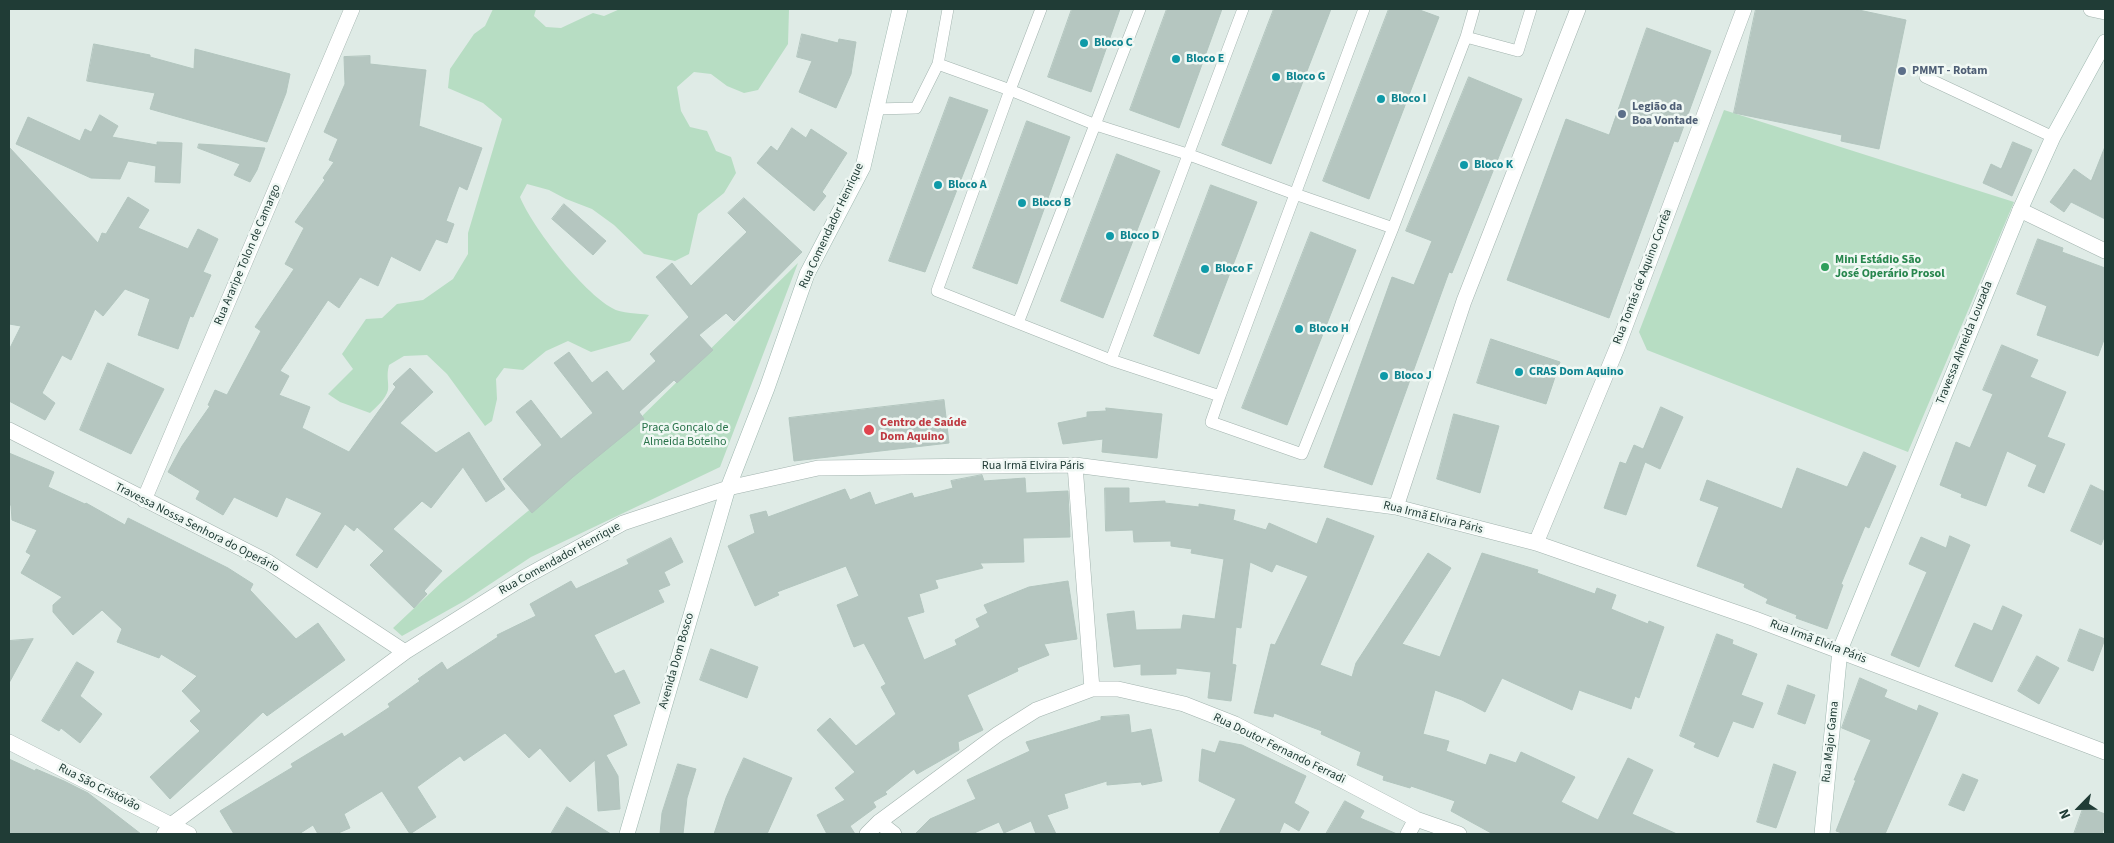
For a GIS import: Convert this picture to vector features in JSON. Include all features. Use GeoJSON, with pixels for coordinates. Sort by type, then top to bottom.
{"type":"FeatureCollection","features":[{"type":"Feature","properties":{"kind":"street","name":"Rua Araripe Tolon de Camargo"},"geometry":{"type":"LineString","coordinates":[[144,500],[352,9]]}},
{"type":"Feature","properties":{"kind":"street","name":"Rua Comendador Henrique"},"geometry":{"type":"LineString","coordinates":[[168,829],[404,652],[523,578],[623,523],[728,488],[768,388],[807,274],[863,167],[875,109],[900,9]]}},
{"type":"Feature","properties":{"kind":"street"},"geometry":{"type":"LineString","coordinates":[[1396,507],[1464,301],[1578,9]]}},
{"type":"Feature","properties":{"kind":"street","name":"Rua Tomás de Aquino Corrêa"},"geometry":{"type":"LineString","coordinates":[[1536,544],[1617,348],[1744,9]]}},
{"type":"Feature","properties":{"kind":"street"},"geometry":{"type":"LineString","coordinates":[[2091,9],[2105,12]]}},
{"type":"Feature","properties":{"kind":"street","name":"Travessa Almeida Louzada"},"geometry":{"type":"LineString","coordinates":[[1840,650],[2020,210],[2053,137],[2105,42]]}},
{"type":"Feature","properties":{"kind":"street"},"geometry":{"type":"LineString","coordinates":[[2020,210],[2104,247]]}},
{"type":"Feature","properties":{"kind":"street","name":"Travessa Nossa Senhora do Operário"},"geometry":{"type":"LineString","coordinates":[[9,430],[268,562],[404,652]]}},
{"type":"Feature","properties":{"kind":"street"},"geometry":{"type":"LineString","coordinates":[[866,834],[879,822],[998,734],[1036,710],[1092,689],[1075,465]]}},
{"type":"Feature","properties":{"kind":"street","name":"Rua Irmã Elvira Páris"},"geometry":{"type":"LineString","coordinates":[[728,488],[818,468],[1075,465],[1396,507],[1536,544],[1755,619],[2105,752]]}},
{"type":"Feature","properties":{"kind":"street","name":"Avenida Dom Bosco"},"geometry":{"type":"LineString","coordinates":[[626,834],[728,488]]}},
{"type":"Feature","properties":{"kind":"street","name":"Rua Major Gama"},"geometry":{"type":"LineString","coordinates":[[1822,834],[1840,650]]}},
{"type":"Feature","properties":{"kind":"street","name":"Rua Doutor Fernando Ferradi"},"geometry":{"type":"LineString","coordinates":[[1092,689],[1118,690],[1175,702],[1234,724],[1416,818],[1458,834]]}},
{"type":"Feature","properties":{"kind":"street","name":"Rua São Cristóvão"},"geometry":{"type":"LineString","coordinates":[[9,742],[168,829],[189,834]]}},
{"type":"Feature","properties":{"kind":"street"},"geometry":{"type":"LineString","coordinates":[[1408,834],[1416,818]]}},
{"type":"Feature","properties":{"kind":"street"},"geometry":{"type":"LineString","coordinates":[[879,822],[894,834]]}},
{"type":"Feature","properties":{"kind":"lane"},"geometry":{"type":"LineString","coordinates":[[875,109],[916,108],[938,64],[948,9]]}},
{"type":"Feature","properties":{"kind":"lane"},"geometry":{"type":"LineString","coordinates":[[1041,9],[937,291],[1111,360],[1220,396]]}},
{"type":"Feature","properties":{"kind":"lane"},"geometry":{"type":"LineString","coordinates":[[1018,322],[1140,9]]}},
{"type":"Feature","properties":{"kind":"lane"},"geometry":{"type":"LineString","coordinates":[[1111,360],[1243,9]]}},
{"type":"Feature","properties":{"kind":"lane"},"geometry":{"type":"LineString","coordinates":[[1364,9],[1211,422],[1302,454],[1393,228],[1466,37],[1474,9]]}},
{"type":"Feature","properties":{"kind":"lane"},"geometry":{"type":"LineString","coordinates":[[1466,37],[1518,51],[1531,9]]}},
{"type":"Feature","properties":{"kind":"lane"},"geometry":{"type":"LineString","coordinates":[[938,64],[1096,124],[1187,154],[1393,228]]}},
{"type":"Feature","properties":{"kind":"lane"},"geometry":{"type":"LineString","coordinates":[[1925,77],[2053,137]]}},
{"type":"Feature","properties":{"kind":"green space"},"geometry":{"type":"Polygon","coordinates":[[[493,9],[536,9],[534,16],[546,27],[561,28],[593,13],[604,16],[620,9],[789,9],[788,44],[758,90],[744,93],[727,86],[711,74],[694,72],[677,87],[681,111],[690,127],[707,131],[716,151],[731,157],[736,173],[724,193],[698,214],[689,254],[675,261],[644,254],[614,225],[592,209],[549,190],[527,184],[520,197],[535,225],[560,258],[573,274],[600,300],[616,310],[649,315],[630,341],[591,352],[568,341],[546,351],[523,370],[504,368],[496,379],[497,399],[492,421],[485,426],[447,374],[427,355],[404,356],[389,365],[387,393],[381,403],[370,413],[340,402],[328,394],[353,369],[342,354],[366,319],[382,318],[397,304],[423,300],[453,279],[468,254],[468,233],[502,119],[483,103],[448,88],[450,69],[474,34],[485,26],[493,9]]]}},
{"type":"Feature","properties":{"kind":"green space","name":"Mini Estádio São José Operário Prosol"},"geometry":{"type":"Polygon","coordinates":[[[1724,110],[2014,202],[1908,452],[1647,350],[1639,332],[1724,110]]]}},
{"type":"Feature","properties":{"kind":"green space","name":"Praça Gonçalo de Almeida Botelho"},"geometry":{"type":"Polygon","coordinates":[[[798,263],[720,467],[531,557],[466,600],[402,636],[393,628],[443,581],[635,423],[798,263]]]}},
{"type":"Feature","properties":{"kind":"building","name":"Bloco C"},"geometry":{"type":"Polygon","coordinates":[[[1072,9],[1120,9],[1091,92],[1048,77],[1072,9]]]}},
{"type":"Feature","properties":{"kind":"building","name":"Bloco E"},"geometry":{"type":"Polygon","coordinates":[[[1167,9],[1222,9],[1179,128],[1130,110],[1167,9]]]}},
{"type":"Feature","properties":{"kind":"building","name":"Bloco G"},"geometry":{"type":"Polygon","coordinates":[[[1274,9],[1331,9],[1271,164],[1222,145],[1274,9]]]}},
{"type":"Feature","properties":{"kind":"building","name":"Bloco I"},"geometry":{"type":"Polygon","coordinates":[[[1389,9],[1417,9],[1439,17],[1369,199],[1323,181],[1389,9]]]}},
{"type":"Feature","properties":{"kind":"building"},"geometry":{"type":"Polygon","coordinates":[[[1756,9],[1854,9],[1906,20],[1879,149],[1841,141],[1842,135],[1734,113],[1756,9]]]}},
{"type":"Feature","properties":{"kind":"building"},"geometry":{"type":"Polygon","coordinates":[[[1647,28],[1711,51],[1678,142],[1674,141],[1609,318],[1507,280],[1566,119],[1609,135],[1647,28]]]}},
{"type":"Feature","properties":{"kind":"building"},"geometry":{"type":"Polygon","coordinates":[[[802,34],[838,43],[839,39],[856,42],[851,74],[836,108],[799,92],[812,61],[797,57],[802,34]]]}},
{"type":"Feature","properties":{"kind":"building"},"geometry":{"type":"Polygon","coordinates":[[[94,44],[150,55],[150,57],[194,69],[195,49],[290,74],[286,93],[267,142],[150,109],[155,93],[87,81],[94,44]]]}},
{"type":"Feature","properties":{"kind":"building"},"geometry":{"type":"Polygon","coordinates":[[[370,56],[370,64],[426,70],[419,126],[482,148],[467,190],[459,186],[446,221],[454,224],[447,243],[436,239],[420,271],[391,256],[378,286],[360,277],[339,308],[328,300],[280,371],[289,376],[279,395],[310,407],[302,428],[349,452],[396,387],[393,384],[410,368],[433,392],[400,423],[436,453],[469,432],[505,489],[486,502],[463,467],[431,508],[422,501],[393,529],[442,571],[424,591],[427,594],[414,608],[370,565],[384,551],[357,527],[354,531],[345,524],[317,568],[296,555],[322,513],[286,497],[277,517],[234,497],[223,515],[196,499],[200,491],[168,472],[182,446],[210,406],[208,405],[215,390],[227,395],[261,331],[255,327],[294,269],[285,264],[304,228],[295,222],[325,180],[323,178],[334,162],[329,160],[338,139],[324,132],[345,84],[344,57],[370,56]]]}},
{"type":"Feature","properties":{"kind":"building"},"geometry":{"type":"Polygon","coordinates":[[[1469,77],[1522,99],[1452,273],[1449,272],[1372,485],[1324,467],[1392,277],[1414,285],[1432,241],[1406,231],[1469,77]]]}},
{"type":"Feature","properties":{"kind":"building","name":"Bloco A"},"geometry":{"type":"Polygon","coordinates":[[[950,97],[988,110],[925,272],[889,261],[950,97]]]}},
{"type":"Feature","properties":{"kind":"building"},"geometry":{"type":"Polygon","coordinates":[[[100,115],[118,126],[112,137],[157,145],[157,142],[182,143],[180,183],[155,182],[156,166],[128,161],[120,179],[91,178],[16,144],[28,117],[80,141],[85,129],[91,132],[100,115]]]}},
{"type":"Feature","properties":{"kind":"building","name":"Bloco B"},"geometry":{"type":"Polygon","coordinates":[[[1027,121],[1070,137],[1017,284],[973,268],[1027,121]]]}},
{"type":"Feature","properties":{"kind":"building"},"geometry":{"type":"Polygon","coordinates":[[[792,128],[806,138],[811,129],[847,153],[822,192],[826,196],[814,211],[757,163],[771,146],[777,151],[792,128]]]}},
{"type":"Feature","properties":{"kind":"building"},"geometry":{"type":"Polygon","coordinates":[[[2013,142],[2032,150],[2012,196],[1983,183],[1991,164],[2001,169],[2013,142]]]}},
{"type":"Feature","properties":{"kind":"building"},"geometry":{"type":"Polygon","coordinates":[[[199,144],[265,148],[257,170],[250,182],[234,175],[240,164],[198,148],[199,144]]]}},
{"type":"Feature","properties":{"kind":"building"},"geometry":{"type":"Polygon","coordinates":[[[9,147],[98,243],[102,233],[106,234],[128,197],[149,210],[138,228],[188,249],[198,229],[218,239],[203,272],[211,275],[193,317],[190,316],[178,349],[138,335],[150,299],[125,289],[103,316],[95,309],[71,360],[62,355],[42,393],[55,403],[45,420],[9,401],[9,350],[21,326],[9,324],[9,147]]]}},
{"type":"Feature","properties":{"kind":"building"},"geometry":{"type":"Polygon","coordinates":[[[2105,147],[2105,219],[2071,202],[2064,212],[2050,202],[2074,169],[2091,181],[2105,147]]]}},
{"type":"Feature","properties":{"kind":"building","name":"Bloco D"},"geometry":{"type":"Polygon","coordinates":[[[1117,154],[1160,171],[1103,318],[1061,301],[1117,154]]]}},
{"type":"Feature","properties":{"kind":"building","name":"Bloco F"},"geometry":{"type":"Polygon","coordinates":[[[1211,185],[1257,202],[1199,354],[1154,336],[1211,185]]]}},
{"type":"Feature","properties":{"kind":"building"},"geometry":{"type":"Polygon","coordinates":[[[744,198],[802,252],[734,321],[726,313],[699,335],[713,350],[677,383],[674,380],[639,412],[644,419],[532,513],[503,479],[542,445],[516,412],[531,400],[561,439],[593,413],[554,363],[569,352],[592,383],[607,371],[623,391],[656,361],[650,354],[689,317],[656,277],[672,263],[691,286],[747,232],[728,213],[744,198]]]}},
{"type":"Feature","properties":{"kind":"building"},"geometry":{"type":"Polygon","coordinates":[[[564,204],[606,241],[593,255],[552,219],[564,204]]]}},
{"type":"Feature","properties":{"kind":"building","name":"Bloco H"},"geometry":{"type":"Polygon","coordinates":[[[1311,232],[1356,250],[1287,425],[1242,408],[1311,232]]]}},
{"type":"Feature","properties":{"kind":"building"},"geometry":{"type":"Polygon","coordinates":[[[2038,239],[2063,248],[2062,252],[2105,268],[2105,337],[2098,356],[2037,335],[2047,306],[2017,294],[2038,239]]]}},
{"type":"Feature","properties":{"kind":"building","name":"CRAS Dom Aquino"},"geometry":{"type":"Polygon","coordinates":[[[1491,339],[1560,362],[1546,404],[1477,383],[1491,339]]]}},
{"type":"Feature","properties":{"kind":"building"},"geometry":{"type":"Polygon","coordinates":[[[2002,345],[2038,360],[2030,377],[2066,392],[2047,437],[2065,444],[2044,493],[2028,486],[2037,465],[2007,451],[1986,506],[1961,497],[1962,494],[1940,485],[1956,442],[1970,448],[1993,394],[1983,390],[2002,345]]]}},
{"type":"Feature","properties":{"kind":"building"},"geometry":{"type":"Polygon","coordinates":[[[108,363],[164,389],[131,454],[80,430],[108,363]]]}},
{"type":"Feature","properties":{"kind":"building","name":"Centro de Saúde Dom Aquino"},"geometry":{"type":"Polygon","coordinates":[[[944,400],[949,443],[794,461],[789,418],[944,400]]]}},
{"type":"Feature","properties":{"kind":"building"},"geometry":{"type":"Polygon","coordinates":[[[1661,407],[1683,417],[1660,469],[1645,462],[1626,515],[1604,508],[1620,462],[1626,464],[1634,445],[1643,449],[1661,407]]]}},
{"type":"Feature","properties":{"kind":"building"},"geometry":{"type":"Polygon","coordinates":[[[1106,408],[1162,414],[1157,458],[1102,452],[1103,439],[1063,444],[1058,423],[1087,417],[1087,412],[1106,411],[1106,408]]]}},
{"type":"Feature","properties":{"kind":"building"},"geometry":{"type":"Polygon","coordinates":[[[1454,414],[1499,426],[1480,493],[1437,479],[1454,414]]]}},
{"type":"Feature","properties":{"kind":"building"},"geometry":{"type":"Polygon","coordinates":[[[1864,452],[1896,466],[1869,528],[1865,526],[1841,584],[1843,585],[1827,629],[1796,618],[1797,615],[1766,603],[1768,599],[1744,587],[1745,584],[1697,566],[1719,507],[1700,500],[1707,480],[1782,509],[1797,468],[1847,487],[1864,452]]]}},
{"type":"Feature","properties":{"kind":"building"},"geometry":{"type":"Polygon","coordinates":[[[9,453],[54,472],[48,487],[86,503],[125,525],[128,518],[228,568],[253,584],[250,590],[296,639],[318,623],[345,660],[267,716],[263,712],[170,799],[150,777],[200,731],[190,721],[201,711],[182,691],[197,676],[161,654],[159,658],[117,642],[122,629],[102,610],[73,635],[53,612],[53,605],[62,597],[21,573],[31,555],[26,552],[37,530],[12,520],[11,505],[9,505],[9,453]]]}},
{"type":"Feature","properties":{"kind":"building"},"geometry":{"type":"Polygon","coordinates":[[[982,475],[984,481],[1025,478],[1026,493],[1068,491],[1070,537],[1023,538],[1024,562],[980,563],[983,568],[935,580],[938,588],[919,594],[924,612],[907,617],[924,660],[957,645],[955,640],[980,627],[976,619],[988,613],[984,605],[1029,587],[1068,581],[1077,639],[1044,644],[1049,655],[1017,668],[1018,671],[967,695],[983,730],[958,742],[959,750],[917,774],[914,769],[885,792],[887,794],[873,802],[876,807],[850,826],[855,834],[827,834],[817,815],[845,800],[835,788],[855,772],[817,730],[830,718],[856,746],[896,714],[881,687],[886,684],[864,643],[854,647],[837,605],[859,596],[846,566],[777,592],[779,595],[755,606],[728,546],[755,533],[750,515],[766,511],[768,517],[845,489],[850,500],[870,492],[875,505],[912,493],[914,498],[953,488],[951,481],[982,475]]]}},
{"type":"Feature","properties":{"kind":"building"},"geometry":{"type":"Polygon","coordinates":[[[2091,485],[2105,492],[2105,535],[2101,545],[2071,531],[2091,485]]]}},
{"type":"Feature","properties":{"kind":"building"},"geometry":{"type":"Polygon","coordinates":[[[1105,488],[1129,488],[1129,503],[1165,501],[1165,503],[1199,507],[1199,504],[1235,510],[1233,520],[1266,530],[1269,523],[1317,544],[1327,518],[1374,536],[1320,665],[1352,677],[1356,663],[1428,553],[1451,568],[1402,644],[1440,657],[1482,553],[1538,570],[1537,573],[1595,594],[1597,588],[1616,595],[1611,609],[1648,624],[1649,621],[1664,627],[1639,698],[1635,696],[1631,709],[1579,690],[1572,710],[1502,678],[1485,712],[1462,700],[1435,690],[1423,734],[1449,741],[1446,751],[1486,765],[1490,754],[1516,763],[1521,752],[1575,777],[1561,802],[1598,820],[1628,758],[1653,770],[1632,814],[1677,834],[1493,834],[1451,811],[1455,801],[1411,786],[1410,788],[1383,780],[1384,776],[1357,765],[1361,752],[1321,734],[1322,731],[1274,713],[1273,717],[1254,713],[1271,644],[1275,645],[1308,576],[1276,564],[1272,572],[1250,562],[1241,628],[1236,627],[1232,664],[1236,665],[1231,701],[1208,698],[1211,672],[1176,668],[1176,674],[1141,675],[1141,664],[1114,667],[1107,614],[1134,611],[1136,630],[1181,629],[1183,615],[1215,619],[1224,559],[1191,553],[1192,549],[1171,546],[1171,541],[1134,542],[1133,530],[1106,531],[1105,488]]]}},
{"type":"Feature","properties":{"kind":"building"},"geometry":{"type":"Polygon","coordinates":[[[1950,536],[1970,545],[1919,667],[1891,655],[1927,572],[1909,564],[1921,537],[1946,548],[1950,536]]]}},
{"type":"Feature","properties":{"kind":"building"},"geometry":{"type":"Polygon","coordinates":[[[671,538],[683,562],[664,572],[670,585],[658,590],[664,602],[594,635],[615,674],[624,670],[640,703],[613,715],[627,745],[606,755],[618,776],[620,809],[598,811],[595,760],[570,782],[540,748],[529,758],[505,733],[464,761],[460,756],[417,787],[436,817],[410,834],[382,791],[344,814],[350,828],[336,834],[318,834],[313,825],[299,834],[234,834],[220,811],[293,767],[291,764],[342,733],[344,737],[390,707],[388,704],[442,662],[447,670],[498,637],[497,635],[536,616],[530,604],[571,581],[576,589],[629,564],[627,560],[671,538]]]}},
{"type":"Feature","properties":{"kind":"building"},"geometry":{"type":"Polygon","coordinates":[[[2003,606],[2022,615],[1992,682],[1955,666],[1974,623],[1992,631],[2003,606]]]}},
{"type":"Feature","properties":{"kind":"building"},"geometry":{"type":"Polygon","coordinates":[[[2080,629],[2105,639],[2093,671],[2068,661],[2080,629]]]}},
{"type":"Feature","properties":{"kind":"building"},"geometry":{"type":"Polygon","coordinates":[[[1717,634],[1733,640],[1732,644],[1757,654],[1741,695],[1763,703],[1753,728],[1733,721],[1718,757],[1694,747],[1696,743],[1680,736],[1717,634]]]}},
{"type":"Feature","properties":{"kind":"building"},"geometry":{"type":"Polygon","coordinates":[[[33,639],[9,683],[9,641],[33,639]]]}},
{"type":"Feature","properties":{"kind":"building"},"geometry":{"type":"Polygon","coordinates":[[[711,649],[758,667],[747,698],[700,680],[711,649]]]}},
{"type":"Feature","properties":{"kind":"building"},"geometry":{"type":"Polygon","coordinates":[[[2037,656],[2059,668],[2039,704],[2018,691],[2037,656]]]}},
{"type":"Feature","properties":{"kind":"building"},"geometry":{"type":"Polygon","coordinates":[[[77,662],[94,672],[80,696],[102,714],[80,743],[61,728],[59,731],[42,721],[77,662]]]}},
{"type":"Feature","properties":{"kind":"building"},"geometry":{"type":"Polygon","coordinates":[[[1860,678],[1887,690],[1884,697],[1917,711],[1919,705],[1938,713],[1885,834],[1845,834],[1836,831],[1856,780],[1854,780],[1871,740],[1842,728],[1860,678]]]}},
{"type":"Feature","properties":{"kind":"building"},"geometry":{"type":"Polygon","coordinates":[[[1788,685],[1815,695],[1805,724],[1778,714],[1788,685]]]}},
{"type":"Feature","properties":{"kind":"building"},"geometry":{"type":"Polygon","coordinates":[[[1129,715],[1131,733],[1151,729],[1162,781],[1142,785],[1141,782],[1107,785],[1107,781],[1064,794],[1068,808],[1047,815],[1056,834],[1036,834],[1031,821],[1004,833],[999,822],[972,834],[915,834],[930,819],[976,799],[967,780],[1030,751],[1026,742],[1101,720],[1101,717],[1129,715]]]}},
{"type":"Feature","properties":{"kind":"building"},"geometry":{"type":"Polygon","coordinates":[[[1220,741],[1242,745],[1306,776],[1294,803],[1309,812],[1299,831],[1284,822],[1279,834],[1219,834],[1236,799],[1199,781],[1202,749],[1215,753],[1220,741]]]}},
{"type":"Feature","properties":{"kind":"building"},"geometry":{"type":"Polygon","coordinates":[[[744,758],[792,778],[767,834],[714,834],[726,798],[744,758]]]}},
{"type":"Feature","properties":{"kind":"building"},"geometry":{"type":"Polygon","coordinates":[[[9,759],[64,781],[88,793],[141,834],[9,834],[9,759]]]}},
{"type":"Feature","properties":{"kind":"building"},"geometry":{"type":"Polygon","coordinates":[[[678,764],[696,769],[687,798],[683,834],[660,834],[662,813],[678,764]]]}},
{"type":"Feature","properties":{"kind":"building"},"geometry":{"type":"Polygon","coordinates":[[[1774,764],[1796,772],[1776,828],[1757,822],[1774,764]]]}},
{"type":"Feature","properties":{"kind":"building"},"geometry":{"type":"Polygon","coordinates":[[[1963,774],[1978,780],[1964,811],[1949,805],[1963,774]]]}},
{"type":"Feature","properties":{"kind":"building"},"geometry":{"type":"Polygon","coordinates":[[[1345,801],[1364,811],[1360,818],[1397,834],[1326,834],[1345,801]]]}},
{"type":"Feature","properties":{"kind":"building"},"geometry":{"type":"Polygon","coordinates":[[[2084,806],[2105,814],[2102,834],[2074,834],[2084,806]]]}},
{"type":"Feature","properties":{"kind":"building"},"geometry":{"type":"Polygon","coordinates":[[[567,807],[611,834],[551,834],[567,807]]]}},
{"type":"Feature","properties":{"kind":"place","name":"Bloco C"},"geometry":{"type":"Point","coordinates":[1084,43]}},
{"type":"Feature","properties":{"kind":"place","name":"Bloco E"},"geometry":{"type":"Point","coordinates":[1176,59]}},
{"type":"Feature","properties":{"kind":"place","name":"PMMT - Rotam"},"geometry":{"type":"Point","coordinates":[1902,71]}},
{"type":"Feature","properties":{"kind":"place","name":"Bloco G"},"geometry":{"type":"Point","coordinates":[1276,77]}},
{"type":"Feature","properties":{"kind":"place","name":"Bloco I"},"geometry":{"type":"Point","coordinates":[1381,99]}},
{"type":"Feature","properties":{"kind":"place","name":"Legião da Boa Vontade"},"geometry":{"type":"Point","coordinates":[1622,114]}},
{"type":"Feature","properties":{"kind":"place","name":"Bloco K"},"geometry":{"type":"Point","coordinates":[1464,165]}},
{"type":"Feature","properties":{"kind":"place","name":"Bloco A"},"geometry":{"type":"Point","coordinates":[938,185]}},
{"type":"Feature","properties":{"kind":"place","name":"Bloco B"},"geometry":{"type":"Point","coordinates":[1022,203]}},
{"type":"Feature","properties":{"kind":"place","name":"Bloco D"},"geometry":{"type":"Point","coordinates":[1110,236]}},
{"type":"Feature","properties":{"kind":"place","name":"Mini Estádio São José Operário Prosol"},"geometry":{"type":"Point","coordinates":[1825,267]}},
{"type":"Feature","properties":{"kind":"place","name":"Bloco F"},"geometry":{"type":"Point","coordinates":[1205,269]}},
{"type":"Feature","properties":{"kind":"place","name":"Bloco H"},"geometry":{"type":"Point","coordinates":[1299,329]}},
{"type":"Feature","properties":{"kind":"place","name":"CRAS Dom Aquino"},"geometry":{"type":"Point","coordinates":[1519,372]}},
{"type":"Feature","properties":{"kind":"place","name":"Bloco J"},"geometry":{"type":"Point","coordinates":[1384,376]}},
{"type":"Feature","properties":{"kind":"place","name":"Centro de Saúde Dom Aquino"},"geometry":{"type":"Point","coordinates":[869,430]}}]}
